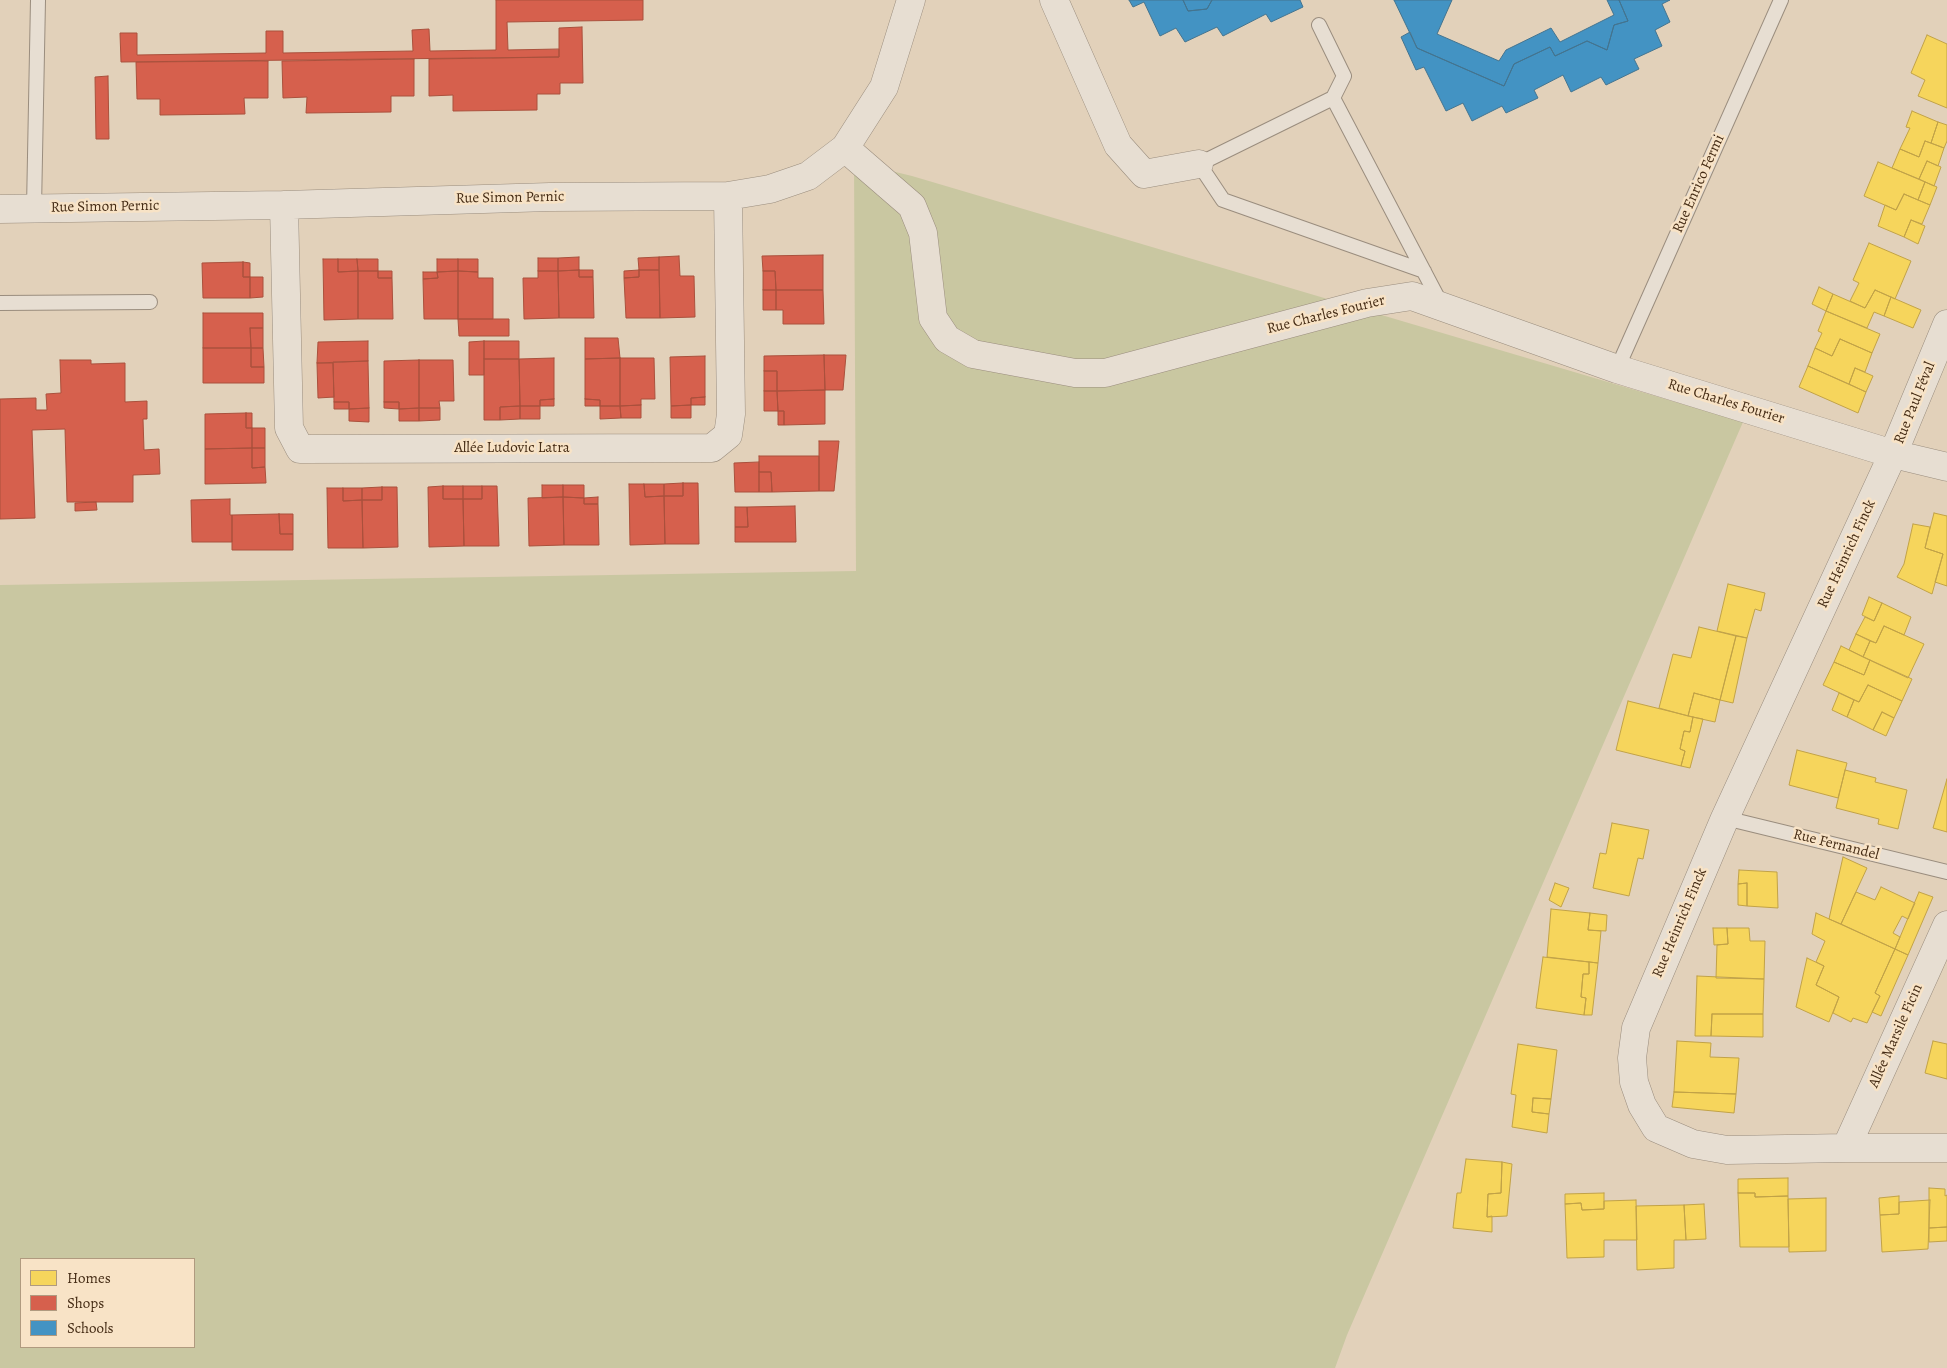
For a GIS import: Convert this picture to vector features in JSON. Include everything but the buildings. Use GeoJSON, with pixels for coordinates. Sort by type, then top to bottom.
{"type":"FeatureCollection","features":[{"type":"Feature","properties":{"kind":"street","name":"Rue Simon Pernic"},"geometry":{"type":"LineString","coordinates":[[0,209],[550,197],[728,196],[770,189],[808,176],[845,148],[884,87],[910,0]]}},
{"type":"Feature","properties":{"kind":"street"},"geometry":{"type":"LineString","coordinates":[[1054,0],[1118,145],[1144,174],[1199,164]]}},
{"type":"Feature","properties":{"kind":"street","name":"Rue Charles Fourier"},"geometry":{"type":"LineString","coordinates":[[845,148],[912,206],[923,234],[933,318],[947,339],[973,354],[1075,373],[1105,373],[1367,302],[1412,296],[1616,369],[1894,454],[1947,467]]}},
{"type":"Feature","properties":{"kind":"street","name":"Allée Ludovic Latra"},"geometry":{"type":"LineString","coordinates":[[284,204],[289,428],[300,449],[712,448],[728,435],[731,414],[728,196]]}},
{"type":"Feature","properties":{"kind":"street","name":"Rue Paul Féval"},"geometry":{"type":"LineString","coordinates":[[1894,454],[1947,324]]}},
{"type":"Feature","properties":{"kind":"street","name":"Rue Heinrich Finck"},"geometry":{"type":"LineString","coordinates":[[1894,454],[1725,818],[1636,1028],[1632,1058],[1634,1082],[1642,1105],[1656,1128],[1693,1144],[1727,1150],[1947,1148]]}},
{"type":"Feature","properties":{"kind":"street","name":"Allée Marsile Ficin"},"geometry":{"type":"LineString","coordinates":[[1846,1148],[1947,925]]}},
{"type":"Feature","properties":{"kind":"lane"},"geometry":{"type":"LineString","coordinates":[[34,208],[38,0]]}},
{"type":"Feature","properties":{"kind":"lane","name":"Rue Enrico Fermi"},"geometry":{"type":"LineString","coordinates":[[1616,369],[1781,0]]}},
{"type":"Feature","properties":{"kind":"lane"},"geometry":{"type":"LineString","coordinates":[[1319,25],[1344,76],[1333,98],[1199,164],[1223,200],[1424,271]]}},
{"type":"Feature","properties":{"kind":"lane"},"geometry":{"type":"LineString","coordinates":[[1333,98],[1442,307]]}},
{"type":"Feature","properties":{"kind":"lane"},"geometry":{"type":"LineString","coordinates":[[0,302],[150,302]]}},
{"type":"Feature","properties":{"kind":"lane","name":"Rue Fernandel"},"geometry":{"type":"LineString","coordinates":[[1725,818],[1947,872]]}},
{"type":"Feature","properties":{"kind":"shaded area"},"geometry":{"type":"Polygon","coordinates":[[[854,162],[912,176],[1743,422],[1347,1335],[1335,1368],[0,1368],[0,585],[856,571],[854,162]]]}}]}
